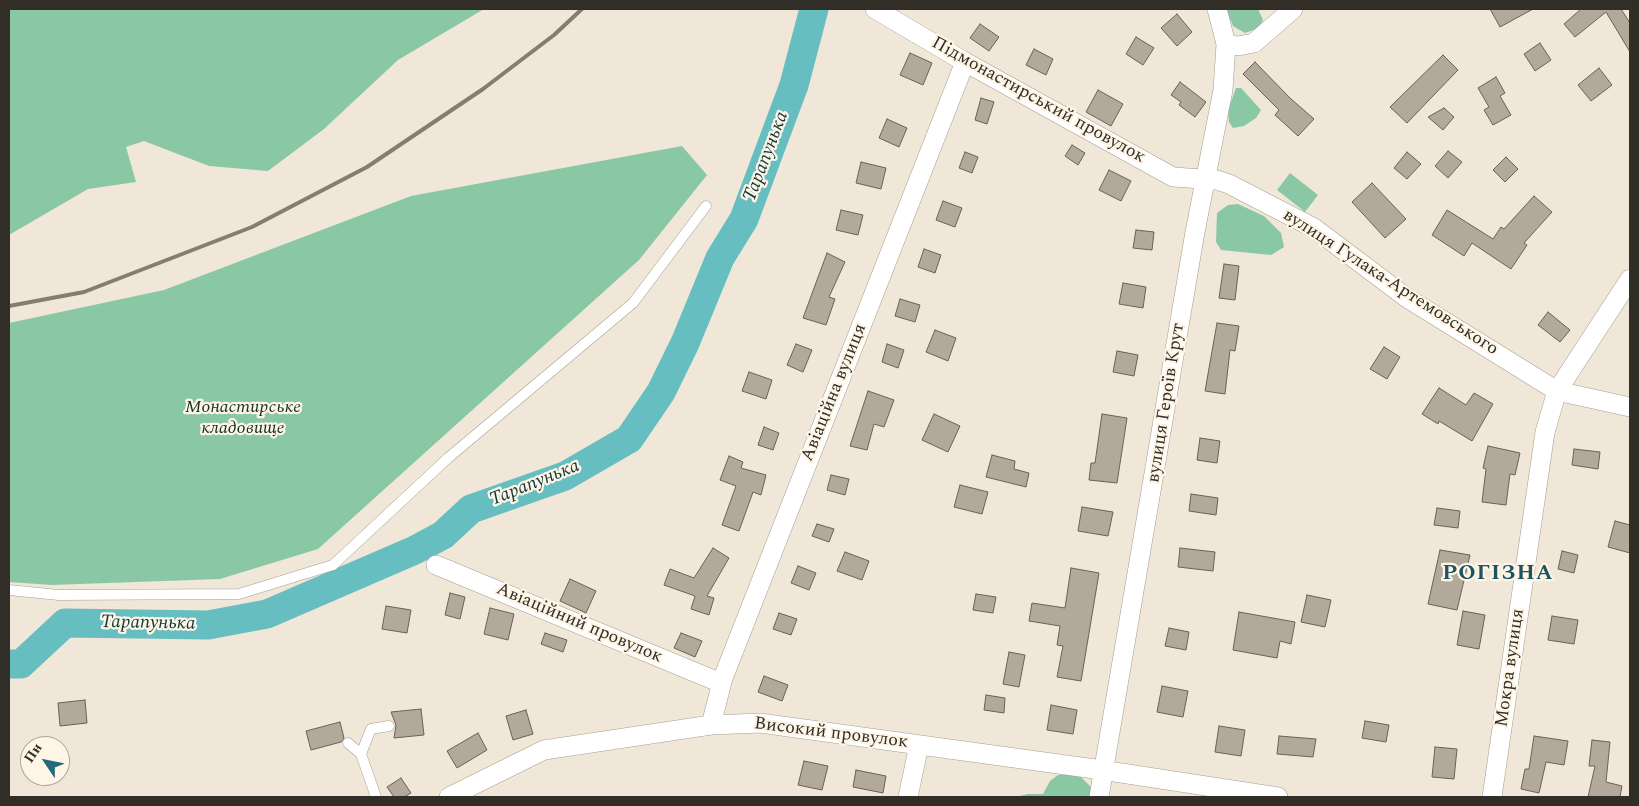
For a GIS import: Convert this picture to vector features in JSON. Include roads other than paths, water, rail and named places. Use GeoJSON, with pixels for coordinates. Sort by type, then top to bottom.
{"type":"FeatureCollection","features":[{"type":"Feature","properties":{"kind":"street","name":"Підмонастирський провулок"},"geometry":{"type":"LineString","coordinates":[[875,9],[1173,177],[1205,180]]}},
{"type":"Feature","properties":{"kind":"street","name":"вулиця Героїв Крут"},"geometry":{"type":"LineString","coordinates":[[1099,797],[1205,180],[1223,90],[1226,44],[1217,9]]}},
{"type":"Feature","properties":{"kind":"street"},"geometry":{"type":"LineString","coordinates":[[1226,44],[1238,46],[1254,43],[1293,9]]}},
{"type":"Feature","properties":{"kind":"street","name":"Авіаційна вулиця"},"geometry":{"type":"LineString","coordinates":[[711,725],[721,684],[966,62]]}},
{"type":"Feature","properties":{"kind":"street","name":"вулиця Гулака-Артемовського"},"geometry":{"type":"LineString","coordinates":[[1205,180],[1217,180],[1229,184],[1314,228],[1407,298],[1557,391],[1630,407]]}},
{"type":"Feature","properties":{"kind":"street","name":"Мокра вулиця"},"geometry":{"type":"LineString","coordinates":[[1492,797],[1545,432],[1557,391],[1630,280]]}},
{"type":"Feature","properties":{"kind":"street","name":"Авіаційний провулок"},"geometry":{"type":"LineString","coordinates":[[436,565],[721,684]]}},
{"type":"Feature","properties":{"kind":"street","name":"Високий провулок"},"geometry":{"type":"LineString","coordinates":[[448,797],[544,750],[711,725],[760,722],[1104,770],[1278,797]]}},
{"type":"Feature","properties":{"kind":"street"},"geometry":{"type":"LineString","coordinates":[[908,797],[919,745]]}},
{"type":"Feature","properties":{"kind":"lane"},"geometry":{"type":"LineString","coordinates":[[9,590],[60,595],[239,594],[333,565],[448,458],[634,303],[706,206]]}},
{"type":"Feature","properties":{"kind":"lane"},"geometry":{"type":"LineString","coordinates":[[361,754],[371,729],[389,726]]}},
{"type":"Feature","properties":{"kind":"lane"},"geometry":{"type":"LineString","coordinates":[[348,743],[361,754],[376,797]]}},
{"type":"Feature","properties":{"kind":"waterway","name":"Тарапунька"},"geometry":{"type":"LineString","coordinates":[[9,664],[21,664],[65,623],[208,625],[267,614],[415,550],[443,535],[471,509],[565,476],[629,439],[661,392],[685,343],[720,258],[744,219],[794,85],[814,9]]}},
{"type":"Feature","properties":{"kind":"railway"},"geometry":{"type":"LineString","coordinates":[[9,306],[84,292],[252,227],[367,167],[483,89],[554,35],[582,9]]}},
{"type":"Feature","properties":{"kind":"district","name":"РОГІЗНА"},"geometry":{"type":"Point","coordinates":[1498,575]}},
{"type":"Feature","properties":{"kind":"park label","name":"Монастирське кладовище"},"geometry":{"type":"Point","coordinates":[243,418]}}]}
